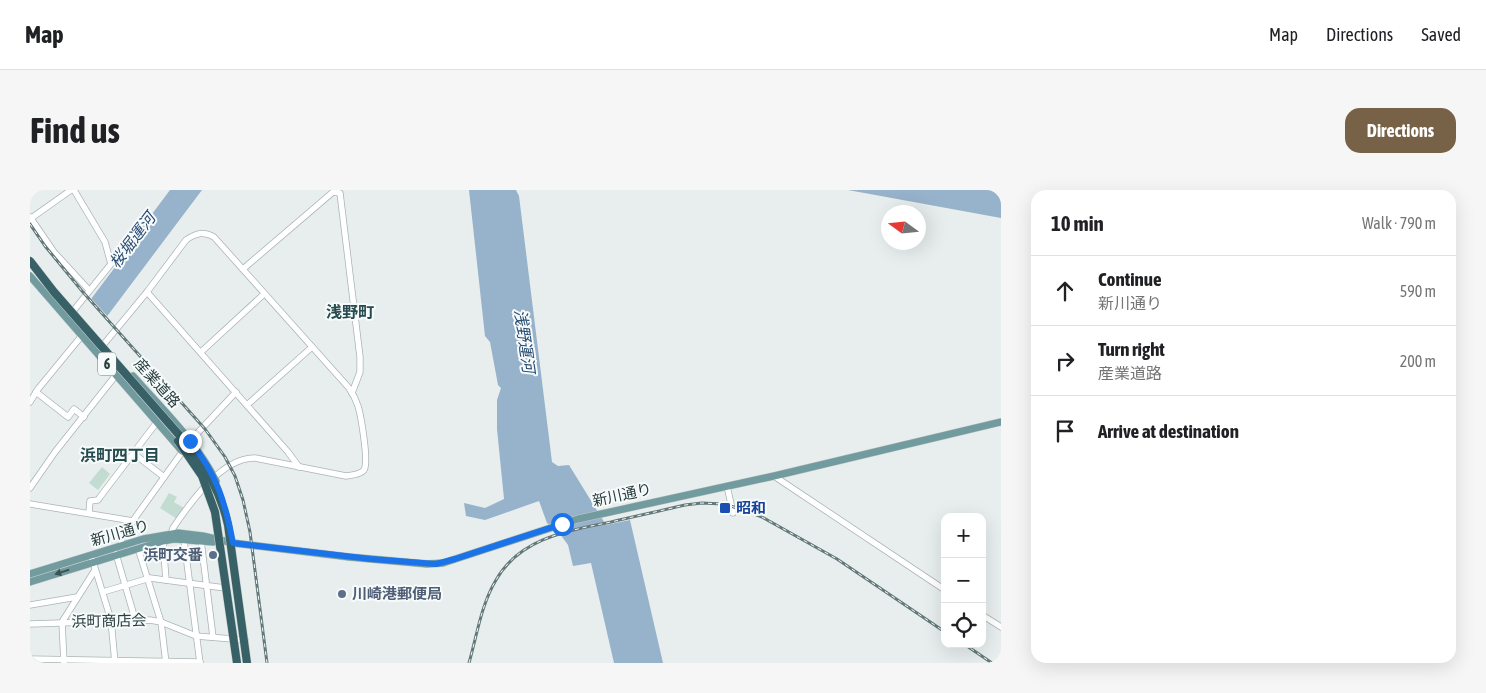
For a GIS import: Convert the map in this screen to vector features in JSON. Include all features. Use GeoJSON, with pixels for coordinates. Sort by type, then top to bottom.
{"type":"FeatureCollection","features":[{"type":"Feature","properties":{"kind":"highway"},"geometry":{"type":"LineString","coordinates":[[30,261],[54,292],[202,463],[213,482],[228,525],[245,663]]}},
{"type":"Feature","properties":{"kind":"highway"},"geometry":{"type":"LineString","coordinates":[[30,269],[50,295],[178,440],[206,484],[213,503],[223,561],[236,663]]}},
{"type":"Feature","properties":{"kind":"highway"},"geometry":{"type":"LineString","coordinates":[[223,561],[245,663]]}},
{"type":"Feature","properties":{"kind":"main road","name":"産業道路"},"geometry":{"type":"LineString","coordinates":[[30,256],[53,287],[190,441],[205,461],[214,478],[220,490],[233,543],[245,640],[245,663]]}},
{"type":"Feature","properties":{"kind":"main road","name":"産業道路"},"geometry":{"type":"LineString","coordinates":[[30,276],[183,453],[204,487],[214,516],[219,540],[224,588],[236,663]]}},
{"type":"Feature","properties":{"kind":"main road","name":"新川通り"},"geometry":{"type":"LineString","coordinates":[[30,582],[121,546],[171,534],[203,536],[233,543],[402,562],[443,563],[550,527],[1001,422]]}},
{"type":"Feature","properties":{"kind":"main road","name":"新川通り"},"geometry":{"type":"LineString","coordinates":[[30,574],[163,541],[212,542],[219,540]]}},
{"type":"Feature","properties":{"kind":"street"},"geometry":{"type":"LineString","coordinates":[[74,310],[111,264],[105,242],[72,190],[30,218],[54,252],[89,290]]}},
{"type":"Feature","properties":{"kind":"street"},"geometry":{"type":"LineString","coordinates":[[243,269],[332,192],[340,193],[360,357],[360,372],[352,393]]}},
{"type":"Feature","properties":{"kind":"street"},"geometry":{"type":"LineString","coordinates":[[104,344],[147,292],[186,240],[193,235],[209,234],[214,237],[350,388],[359,408],[366,456],[366,465],[363,471],[356,475],[346,476],[255,458],[244,458],[204,487],[173,528],[171,534]]}},
{"type":"Feature","properties":{"kind":"street"},"geometry":{"type":"LineString","coordinates":[[147,292],[236,392],[299,467]]}},
{"type":"Feature","properties":{"kind":"street"},"geometry":{"type":"LineString","coordinates":[[201,352],[264,294]]}},
{"type":"Feature","properties":{"kind":"street"},"geometry":{"type":"LineString","coordinates":[[30,402],[36,392],[89,328]]}},
{"type":"Feature","properties":{"kind":"street"},"geometry":{"type":"LineString","coordinates":[[247,405],[312,347]]}},
{"type":"Feature","properties":{"kind":"street"},"geometry":{"type":"LineString","coordinates":[[31,485],[116,375]]}},
{"type":"Feature","properties":{"kind":"street"},"geometry":{"type":"LineString","coordinates":[[36,392],[68,416],[74,409],[84,417]]}},
{"type":"Feature","properties":{"kind":"street"},"geometry":{"type":"LineString","coordinates":[[121,546],[122,536],[190,441],[236,392]]}},
{"type":"Feature","properties":{"kind":"street"},"geometry":{"type":"LineString","coordinates":[[89,513],[90,501],[98,500],[157,422]]}},
{"type":"Feature","properties":{"kind":"street"},"geometry":{"type":"LineString","coordinates":[[134,453],[164,478]]}},
{"type":"Feature","properties":{"kind":"street"},"geometry":{"type":"LineString","coordinates":[[774,476],[941,587]]}},
{"type":"Feature","properties":{"kind":"street"},"geometry":{"type":"LineString","coordinates":[[727,486],[734,513]]}},
{"type":"Feature","properties":{"kind":"street"},"geometry":{"type":"LineString","coordinates":[[30,504],[133,520]]}},
{"type":"Feature","properties":{"kind":"street"},"geometry":{"type":"LineString","coordinates":[[30,659],[92,662],[200,662],[184,540]]}},
{"type":"Feature","properties":{"kind":"street"},"geometry":{"type":"LineString","coordinates":[[163,541],[166,580]]}},
{"type":"Feature","properties":{"kind":"street"},"geometry":{"type":"LineString","coordinates":[[201,541],[213,637]]}},
{"type":"Feature","properties":{"kind":"street"},"geometry":{"type":"LineString","coordinates":[[138,548],[161,622],[166,662]]}},
{"type":"Feature","properties":{"kind":"street"},"geometry":{"type":"LineString","coordinates":[[116,554],[135,619]]}},
{"type":"Feature","properties":{"kind":"street"},"geometry":{"type":"LineString","coordinates":[[92,558],[111,620],[115,662]]}},
{"type":"Feature","properties":{"kind":"street"},"geometry":{"type":"LineString","coordinates":[[64,661],[62,622],[95,570]]}},
{"type":"Feature","properties":{"kind":"street"},"geometry":{"type":"LineString","coordinates":[[103,592],[148,578],[224,588]]}},
{"type":"Feature","properties":{"kind":"street"},"geometry":{"type":"LineString","coordinates":[[30,606],[77,597]]}},
{"type":"Feature","properties":{"kind":"street"},"geometry":{"type":"LineString","coordinates":[[986,618],[1001,627]]}},
{"type":"Feature","properties":{"kind":"street","name":"浜町商店会"},"geometry":{"type":"LineString","coordinates":[[30,624],[135,619],[161,622],[196,636],[245,640]]}},
{"type":"Feature","properties":{"kind":"green space"},"geometry":{"type":"Polygon","coordinates":[[[102,467],[110,474],[98,490],[89,483],[102,467]]]}},
{"type":"Feature","properties":{"kind":"green space"},"geometry":{"type":"Polygon","coordinates":[[[169,493],[177,497],[174,502],[184,508],[177,519],[160,508],[169,493]]]}},
{"type":"Feature","properties":{"kind":"water"},"geometry":{"type":"Polygon","coordinates":[[[170,190],[202,190],[105,319],[88,303],[170,190]]]}},
{"type":"Feature","properties":{"kind":"water","name":"浅野運河"},"geometry":{"type":"Polygon","coordinates":[[[469,190],[516,190],[519,196],[552,462],[558,466],[569,465],[606,525],[630,520],[663,663],[614,663],[591,563],[573,566],[568,545],[560,534],[547,523],[539,501],[485,520],[466,516],[464,503],[485,508],[504,499],[497,429],[497,400],[501,388],[498,385],[490,342],[485,336],[469,190]]]}},
{"type":"Feature","properties":{"kind":"water"},"geometry":{"type":"Polygon","coordinates":[[[848,190],[1001,190],[1001,218],[848,190]]]}},
{"type":"Feature","properties":{"kind":"pier"},"geometry":{"type":"Polygon","coordinates":[[[90,297],[109,318],[106,321],[103,321],[86,304],[90,297]]]}},
{"type":"Feature","properties":{"kind":"railway"},"geometry":{"type":"LineString","coordinates":[[30,224],[45,246],[82,291],[205,429],[225,457],[235,476],[243,500],[250,532],[267,663]]}},
{"type":"Feature","properties":{"kind":"railway"},"geometry":{"type":"LineString","coordinates":[[469,663],[483,610],[491,590],[506,566],[518,554],[531,546],[562,533],[685,505],[702,503],[723,504],[762,517],[837,559],[941,629]]}},
{"type":"Feature","properties":{"kind":"railway"},"geometry":{"type":"LineString","coordinates":[[970,648],[992,663]]}},
{"type":"Feature","properties":{"kind":"place","name":"昭和"},"geometry":{"type":"Point","coordinates":[725,508]}},
{"type":"Feature","properties":{"kind":"place","name":"浜町交番"},"geometry":{"type":"Point","coordinates":[213,555]}},
{"type":"Feature","properties":{"kind":"place","name":"川崎港郵便局"},"geometry":{"type":"Point","coordinates":[342,594]}},
{"type":"Feature","properties":{"kind":"district","name":"浅野町"},"geometry":{"type":"Point","coordinates":[350,312]}},
{"type":"Feature","properties":{"kind":"district","name":"浜町四丁目"},"geometry":{"type":"Point","coordinates":[120,455]}},
{"type":"Feature","properties":{"kind":"route"},"geometry":{"type":"LineString","coordinates":[[190,441],[205,461],[220,490],[233,543],[371,559],[436,564],[562,524]]}},
{"type":"Feature","properties":{"kind":"water label","name":"桜堀運河"},"geometry":{"type":"Point","coordinates":[132,240]}}]}
